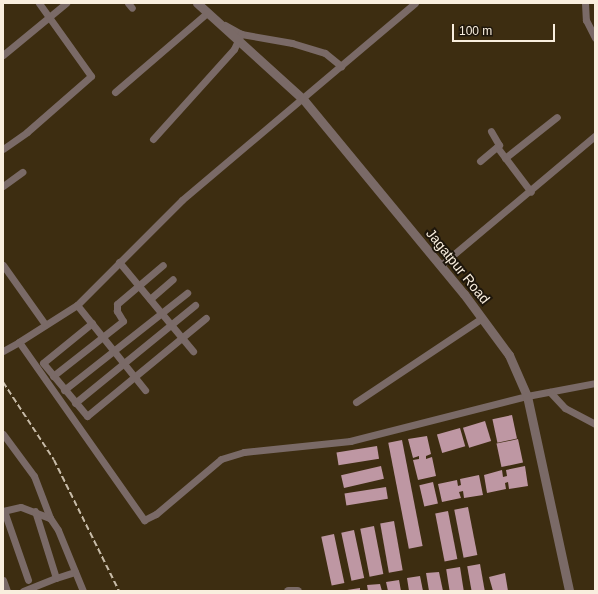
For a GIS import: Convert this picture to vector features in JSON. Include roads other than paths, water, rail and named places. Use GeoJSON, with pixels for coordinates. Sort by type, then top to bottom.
{"type":"FeatureCollection","features":[{"type":"Feature","properties":{"kind":"street"},"geometry":{"type":"LineString","coordinates":[[4,147],[92,76],[39,3]]}},
{"type":"Feature","properties":{"kind":"street"},"geometry":{"type":"LineString","coordinates":[[3,55],[50,18],[66,3]]}},
{"type":"Feature","properties":{"kind":"street","name":"Jagatpur Road"},"geometry":{"type":"LineString","coordinates":[[197,3],[214,20],[240,37],[303,99],[441,265],[509,355],[527,396],[569,591]]}},
{"type":"Feature","properties":{"kind":"street"},"geometry":{"type":"LineString","coordinates":[[3,351],[77,305],[182,200],[415,3]]}},
{"type":"Feature","properties":{"kind":"street"},"geometry":{"type":"LineString","coordinates":[[585,3],[586,20],[594,34]]}},
{"type":"Feature","properties":{"kind":"street"},"geometry":{"type":"LineString","coordinates":[[115,92],[207,13]]}},
{"type":"Feature","properties":{"kind":"street"},"geometry":{"type":"LineString","coordinates":[[153,139],[234,49],[240,37],[292,42],[325,52],[341,66]]}},
{"type":"Feature","properties":{"kind":"street"},"geometry":{"type":"LineString","coordinates":[[505,158],[557,117]]}},
{"type":"Feature","properties":{"kind":"street"},"geometry":{"type":"LineString","coordinates":[[480,161],[499,143],[491,131]]}},
{"type":"Feature","properties":{"kind":"street"},"geometry":{"type":"LineString","coordinates":[[441,265],[531,192],[595,136]]}},
{"type":"Feature","properties":{"kind":"street"},"geometry":{"type":"LineString","coordinates":[[496,147],[531,192]]}},
{"type":"Feature","properties":{"kind":"street"},"geometry":{"type":"LineString","coordinates":[[3,186],[22,172]]}},
{"type":"Feature","properties":{"kind":"street"},"geometry":{"type":"LineString","coordinates":[[119,262],[193,351]]}},
{"type":"Feature","properties":{"kind":"street"},"geometry":{"type":"LineString","coordinates":[[3,265],[45,324]]}},
{"type":"Feature","properties":{"kind":"street"},"geometry":{"type":"LineString","coordinates":[[54,376],[102,336],[123,321],[117,311],[117,304],[163,265]]}},
{"type":"Feature","properties":{"kind":"street"},"geometry":{"type":"LineString","coordinates":[[150,299],[173,279]]}},
{"type":"Feature","properties":{"kind":"street"},"geometry":{"type":"LineString","coordinates":[[64,390],[187,293]]}},
{"type":"Feature","properties":{"kind":"street"},"geometry":{"type":"LineString","coordinates":[[77,305],[145,390]]}},
{"type":"Feature","properties":{"kind":"street"},"geometry":{"type":"LineString","coordinates":[[75,403],[195,305]]}},
{"type":"Feature","properties":{"kind":"street"},"geometry":{"type":"LineString","coordinates":[[92,323],[43,363],[87,416],[206,318]]}},
{"type":"Feature","properties":{"kind":"street"},"geometry":{"type":"LineString","coordinates":[[356,402],[482,318]]}},
{"type":"Feature","properties":{"kind":"street"},"geometry":{"type":"LineString","coordinates":[[19,342],[144,520],[156,514],[221,459],[257,450],[350,441],[527,396],[595,383]]}},
{"type":"Feature","properties":{"kind":"street"},"geometry":{"type":"LineString","coordinates":[[550,392],[565,408],[595,424]]}},
{"type":"Feature","properties":{"kind":"street"},"geometry":{"type":"LineString","coordinates":[[3,434],[34,476],[50,518],[58,530],[83,591]]}},
{"type":"Feature","properties":{"kind":"street"},"geometry":{"type":"LineString","coordinates":[[28,580],[4,511],[20,507],[35,511],[50,518]]}},
{"type":"Feature","properties":{"kind":"street"},"geometry":{"type":"LineString","coordinates":[[35,511],[56,578]]}},
{"type":"Feature","properties":{"kind":"street"},"geometry":{"type":"LineString","coordinates":[[23,591],[75,572]]}},
{"type":"Feature","properties":{"kind":"street"},"geometry":{"type":"LineString","coordinates":[[3,580],[7,591]]}},
{"type":"Feature","properties":{"kind":"street"},"geometry":{"type":"LineString","coordinates":[[288,591],[297,591]]}},
{"type":"Feature","properties":{"kind":"railway"},"geometry":{"type":"LineString","coordinates":[[3,382],[54,460],[119,591]]}}]}
